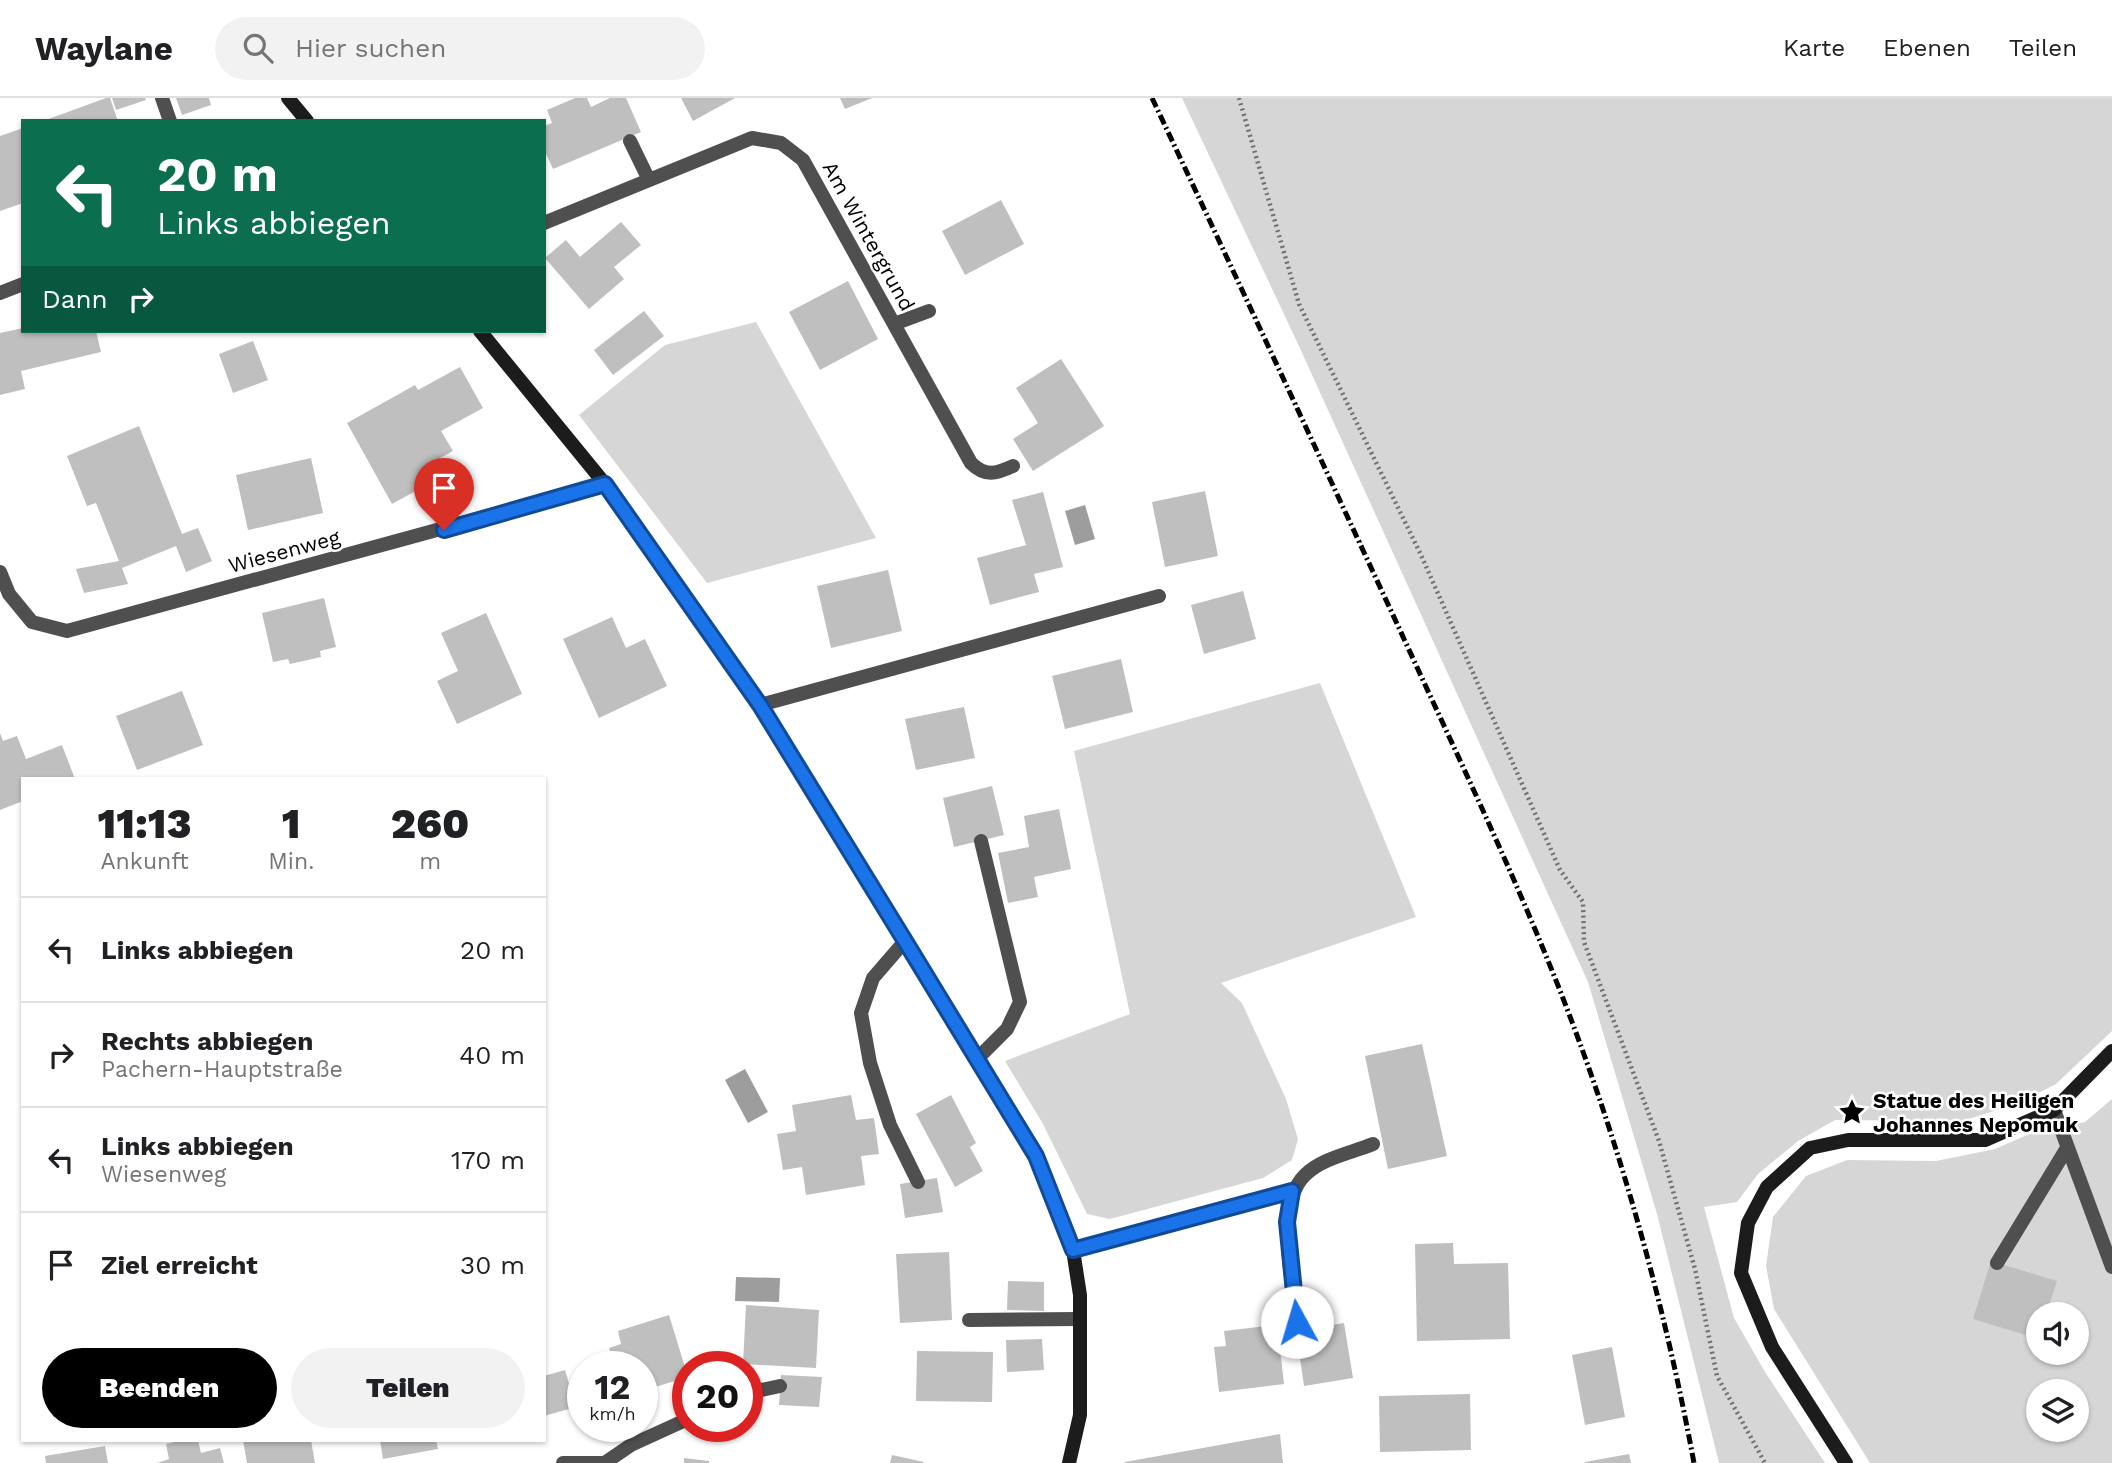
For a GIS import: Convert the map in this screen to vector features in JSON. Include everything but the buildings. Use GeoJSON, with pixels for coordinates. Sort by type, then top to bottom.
{"type":"FeatureCollection","features":[{"type":"Feature","properties":{"kind":"main road"},"geometry":{"type":"LineString","coordinates":[[288,98],[305,119]]}},
{"type":"Feature","properties":{"kind":"main road"},"geometry":{"type":"LineString","coordinates":[[482,333],[605,484],[760,705],[1036,1156],[1073,1250],[1079,1319],[1080,1415],[1069,1463]]}},
{"type":"Feature","properties":{"kind":"main road"},"geometry":{"type":"LineString","coordinates":[[1846,1463],[1772,1347],[1741,1273],[1748,1223],[1767,1187],[1810,1148],[1848,1140],[1985,1140],[2054,1110],[2112,1051]]}},
{"type":"Feature","properties":{"kind":"street"},"geometry":{"type":"LineString","coordinates":[[162,98],[169,119]]}},
{"type":"Feature","properties":{"kind":"street","name":"Am Wintergrund"},"geometry":{"type":"LineString","coordinates":[[546,222],[752,138],[781,143],[803,160],[971,463],[980,472],[997,474],[1013,466]]}},
{"type":"Feature","properties":{"kind":"street"},"geometry":{"type":"LineString","coordinates":[[630,141],[649,180]]}},
{"type":"Feature","properties":{"kind":"street"},"geometry":{"type":"LineString","coordinates":[[0,293],[21,285]]}},
{"type":"Feature","properties":{"kind":"street"},"geometry":{"type":"LineString","coordinates":[[894,324],[929,311]]}},
{"type":"Feature","properties":{"kind":"street","name":"Wiesenweg"},"geometry":{"type":"LineString","coordinates":[[0,572],[9,594],[32,622],[67,631],[605,484]]}},
{"type":"Feature","properties":{"kind":"street"},"geometry":{"type":"LineString","coordinates":[[760,705],[1159,596]]}},
{"type":"Feature","properties":{"kind":"street"},"geometry":{"type":"LineString","coordinates":[[977,1059],[1007,1028],[1020,1002],[981,841]]}},
{"type":"Feature","properties":{"kind":"street"},"geometry":{"type":"LineString","coordinates":[[905,941],[873,978],[861,1013],[870,1063],[890,1125],[918,1182]]}},
{"type":"Feature","properties":{"kind":"street"},"geometry":{"type":"LineString","coordinates":[[2054,1110],[2112,1267]]}},
{"type":"Feature","properties":{"kind":"street"},"geometry":{"type":"LineString","coordinates":[[1297,1322],[1287,1222],[1292,1191],[1305,1175],[1322,1163],[1373,1144]]}},
{"type":"Feature","properties":{"kind":"street"},"geometry":{"type":"LineString","coordinates":[[1997,1263],[2067,1148]]}},
{"type":"Feature","properties":{"kind":"street"},"geometry":{"type":"LineString","coordinates":[[1073,1250],[1292,1191]]}},
{"type":"Feature","properties":{"kind":"street"},"geometry":{"type":"LineString","coordinates":[[969,1320],[1079,1319]]}},
{"type":"Feature","properties":{"kind":"street"},"geometry":{"type":"LineString","coordinates":[[763,1390],[780,1386]]}},
{"type":"Feature","properties":{"kind":"street"},"geometry":{"type":"LineString","coordinates":[[564,1463],[606,1462],[631,1445],[672,1426]]}},
{"type":"Feature","properties":{"kind":"path"},"geometry":{"type":"LineString","coordinates":[[1239,98],[1299,304],[1421,555],[1560,870],[1583,902],[1584,942],[1659,1141],[1695,1269],[1717,1376],[1765,1463]]}},
{"type":"Feature","properties":{"kind":"shaded area"},"geometry":{"type":"Polygon","coordinates":[[[1182,98],[2112,98],[2112,1031],[2056,1084],[2017,1104],[1962,1121],[1835,1120],[1798,1141],[1758,1174],[1737,1202],[1704,1207],[1734,1318],[1765,1372],[1825,1463],[1719,1463],[1657,1214],[1588,982],[1298,344],[1182,98]]]}},
{"type":"Feature","properties":{"kind":"shaded area"},"geometry":{"type":"Polygon","coordinates":[[[756,322],[876,538],[707,583],[579,415],[665,345],[756,322]]]}},
{"type":"Feature","properties":{"kind":"shaded area"},"geometry":{"type":"Polygon","coordinates":[[[1085,505],[1095,539],[1075,545],[1065,511],[1085,505]]]}},
{"type":"Feature","properties":{"kind":"shaded area"},"geometry":{"type":"Polygon","coordinates":[[[1320,683],[1416,917],[1221,983],[1242,1003],[1286,1099],[1298,1139],[1292,1160],[1263,1178],[1110,1219],[1087,1214],[1043,1124],[1005,1061],[1130,1014],[1074,751],[1320,683]]]}},
{"type":"Feature","properties":{"kind":"shaded area"},"geometry":{"type":"Polygon","coordinates":[[[745,1069],[768,1112],[748,1123],[725,1080],[745,1069]]]}},
{"type":"Feature","properties":{"kind":"shaded area"},"geometry":{"type":"Polygon","coordinates":[[[2112,1099],[2112,1463],[1870,1463],[1774,1309],[1766,1266],[1773,1217],[1806,1176],[1847,1160],[1936,1161],[1995,1149],[2027,1135],[2085,1122],[2112,1099]]]}},
{"type":"Feature","properties":{"kind":"shaded area"},"geometry":{"type":"Polygon","coordinates":[[[736,1277],[780,1278],[779,1302],[735,1301],[736,1277]]]}},
{"type":"Feature","properties":{"kind":"railway"},"geometry":{"type":"LineString","coordinates":[[1152,98],[1458,756],[1553,973],[1597,1092],[1636,1214],[1668,1338],[1694,1463]]}},
{"type":"Feature","properties":{"kind":"place","name":"Statue des Heiligen Johannes Nepomuk"},"geometry":{"type":"Point","coordinates":[1852,1112]}},
{"type":"Feature","properties":{"kind":"route"},"geometry":{"type":"LineString","coordinates":[[444,530],[605,484],[760,705],[905,941],[1036,1156],[1073,1250],[1292,1191],[1287,1222],[1297,1322]]}}]}
